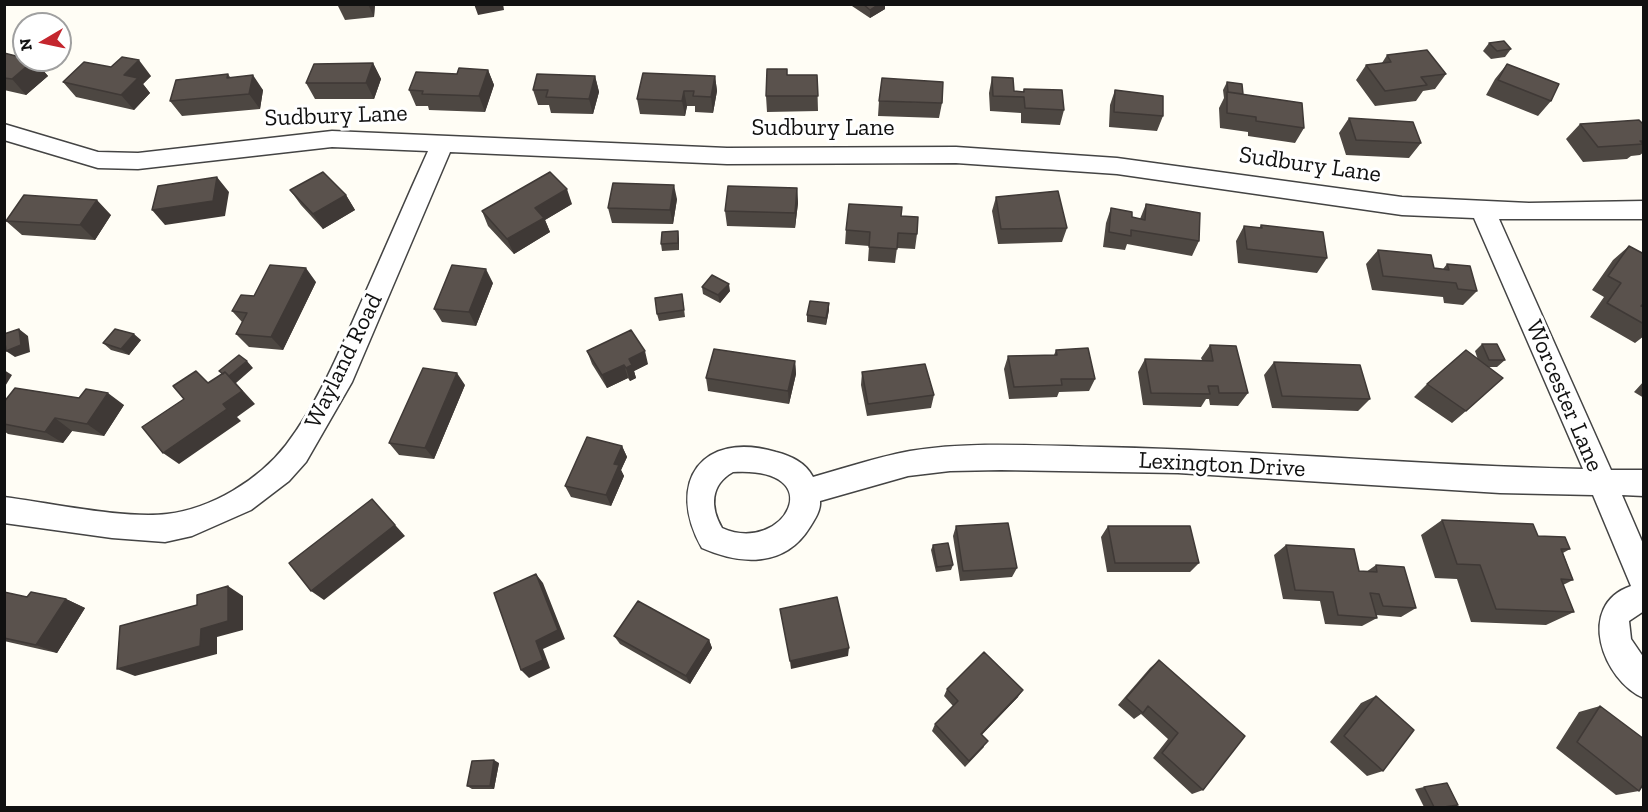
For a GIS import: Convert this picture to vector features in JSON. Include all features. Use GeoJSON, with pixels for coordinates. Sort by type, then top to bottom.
{"type":"FeatureCollection","features":[{"type":"Feature","properties":{"kind":"street","name":"Sudbury Lane"},"geometry":{"type":"LineString","coordinates":[[4,132],[83,157],[113,161],[181,156],[232,148],[332,139],[444,142],[727,156],[921,154],[1072,162],[1178,173],[1402,206],[1484,211],[1644,210]]}},
{"type":"Feature","properties":{"kind":"street","name":"Wayland Road"},"geometry":{"type":"LineString","coordinates":[[4,510],[112,525],[165,528],[192,523],[241,501],[279,472],[296,453],[339,382],[444,142]]}},
{"type":"Feature","properties":{"kind":"street","name":"Worcester Lane"},"geometry":{"type":"LineString","coordinates":[[1484,211],[1644,582]]}},
{"type":"Feature","properties":{"kind":"street","name":"Lexington Drive"},"geometry":{"type":"LineString","coordinates":[[804,492],[908,464],[950,459],[1001,458],[1166,461],[1500,480],[1644,483]]}},
{"type":"Feature","properties":{"kind":"street"},"geometry":{"type":"LineString","coordinates":[[1644,596],[1630,598],[1621,606],[1613,628],[1614,642],[1620,654],[1644,682]]}},
{"type":"Feature","properties":{"kind":"building"},"geometry":{"type":"Polygon","coordinates":[[[863,4],[879,4],[870,10],[863,4]]]}},
{"type":"Feature","properties":{"kind":"building"},"geometry":{"type":"Polygon","coordinates":[[[1504,41],[1511,49],[1497,51],[1489,43],[1504,41]]]}},
{"type":"Feature","properties":{"kind":"building"},"geometry":{"type":"Polygon","coordinates":[[[1427,50],[1446,74],[1421,77],[1427,85],[1385,91],[1366,65],[1391,62],[1387,55],[1427,50]]]}},
{"type":"Feature","properties":{"kind":"building"},"geometry":{"type":"Polygon","coordinates":[[[4,53],[12,55],[12,72],[20,72],[12,79],[4,78],[4,53]]]}},
{"type":"Feature","properties":{"kind":"building"},"geometry":{"type":"Polygon","coordinates":[[[122,57],[139,60],[124,75],[138,78],[121,95],[63,82],[84,62],[111,67],[122,57]]]}},
{"type":"Feature","properties":{"kind":"building"},"geometry":{"type":"Polygon","coordinates":[[[373,63],[366,83],[306,83],[314,64],[373,63]]]}},
{"type":"Feature","properties":{"kind":"building"},"geometry":{"type":"Polygon","coordinates":[[[1507,64],[1559,84],[1551,101],[1498,80],[1507,64]]]}},
{"type":"Feature","properties":{"kind":"building"},"geometry":{"type":"Polygon","coordinates":[[[459,68],[488,70],[479,96],[422,94],[423,91],[409,90],[416,72],[457,74],[459,68]]]}},
{"type":"Feature","properties":{"kind":"building"},"geometry":{"type":"Polygon","coordinates":[[[767,69],[787,69],[787,75],[817,75],[818,96],[766,96],[767,69]]]}},
{"type":"Feature","properties":{"kind":"building"},"geometry":{"type":"Polygon","coordinates":[[[643,73],[715,76],[711,97],[693,96],[694,91],[684,91],[682,101],[637,99],[643,73]]]}},
{"type":"Feature","properties":{"kind":"building"},"geometry":{"type":"Polygon","coordinates":[[[228,74],[227,78],[253,75],[249,94],[170,101],[176,80],[228,74]]]}},
{"type":"Feature","properties":{"kind":"building"},"geometry":{"type":"Polygon","coordinates":[[[537,74],[595,76],[589,99],[546,97],[548,90],[533,90],[537,74]]]}},
{"type":"Feature","properties":{"kind":"building"},"geometry":{"type":"Polygon","coordinates":[[[992,77],[1013,78],[1014,91],[1062,90],[1064,110],[1025,108],[1024,97],[993,96],[992,77]]]}},
{"type":"Feature","properties":{"kind":"building"},"geometry":{"type":"Polygon","coordinates":[[[882,78],[943,82],[942,103],[879,101],[882,78]]]}},
{"type":"Feature","properties":{"kind":"building"},"geometry":{"type":"Polygon","coordinates":[[[1227,82],[1242,84],[1243,94],[1228,92],[1227,82]]]}},
{"type":"Feature","properties":{"kind":"building"},"geometry":{"type":"Polygon","coordinates":[[[1115,90],[1163,96],[1163,116],[1114,112],[1115,90]]]}},
{"type":"Feature","properties":{"kind":"building"},"geometry":{"type":"Polygon","coordinates":[[[1227,92],[1302,103],[1304,128],[1256,121],[1256,117],[1227,113],[1227,92]]]}},
{"type":"Feature","properties":{"kind":"building"},"geometry":{"type":"Polygon","coordinates":[[[1349,118],[1413,122],[1421,143],[1356,140],[1349,118]]]}},
{"type":"Feature","properties":{"kind":"building"},"geometry":{"type":"Polygon","coordinates":[[[1639,120],[1644,125],[1644,141],[1640,141],[1643,144],[1598,147],[1580,124],[1639,120]]]}},
{"type":"Feature","properties":{"kind":"building"},"geometry":{"type":"Polygon","coordinates":[[[323,172],[346,195],[313,214],[290,190],[323,172]]]}},
{"type":"Feature","properties":{"kind":"building"},"geometry":{"type":"Polygon","coordinates":[[[550,172],[567,189],[535,208],[544,218],[507,239],[482,211],[550,172]]]}},
{"type":"Feature","properties":{"kind":"building"},"geometry":{"type":"Polygon","coordinates":[[[217,177],[213,201],[152,210],[158,186],[217,177]]]}},
{"type":"Feature","properties":{"kind":"building"},"geometry":{"type":"Polygon","coordinates":[[[613,183],[674,185],[670,210],[608,208],[613,183]]]}},
{"type":"Feature","properties":{"kind":"building"},"geometry":{"type":"Polygon","coordinates":[[[728,186],[797,188],[795,213],[725,211],[728,186]]]}},
{"type":"Feature","properties":{"kind":"building"},"geometry":{"type":"Polygon","coordinates":[[[1058,191],[1067,228],[1001,229],[996,197],[1058,191]]]}},
{"type":"Feature","properties":{"kind":"building"},"geometry":{"type":"Polygon","coordinates":[[[24,195],[97,200],[80,225],[6,221],[24,195]]]}},
{"type":"Feature","properties":{"kind":"building"},"geometry":{"type":"Polygon","coordinates":[[[849,204],[902,207],[901,216],[918,217],[917,234],[898,233],[897,249],[869,247],[870,232],[846,230],[849,204]]]}},
{"type":"Feature","properties":{"kind":"building"},"geometry":{"type":"Polygon","coordinates":[[[1146,204],[1200,213],[1199,241],[1131,230],[1131,236],[1109,232],[1111,208],[1132,212],[1132,217],[1145,220],[1146,204]]]}},
{"type":"Feature","properties":{"kind":"building"},"geometry":{"type":"Polygon","coordinates":[[[1261,225],[1323,232],[1327,258],[1247,249],[1244,226],[1262,228],[1261,225]]]}},
{"type":"Feature","properties":{"kind":"building"},"geometry":{"type":"Polygon","coordinates":[[[678,231],[678,243],[661,244],[662,232],[678,231]]]}},
{"type":"Feature","properties":{"kind":"building"},"geometry":{"type":"Polygon","coordinates":[[[1629,246],[1644,254],[1644,303],[1641,306],[1644,307],[1644,324],[1607,303],[1621,283],[1608,276],[1629,246]]]}},
{"type":"Feature","properties":{"kind":"building"},"geometry":{"type":"Polygon","coordinates":[[[1378,250],[1431,255],[1434,268],[1449,270],[1447,264],[1470,266],[1477,291],[1458,289],[1456,283],[1383,276],[1378,250]]]}},
{"type":"Feature","properties":{"kind":"building"},"geometry":{"type":"Polygon","coordinates":[[[270,265],[306,268],[271,337],[236,334],[247,313],[232,311],[241,295],[254,296],[270,265]]]}},
{"type":"Feature","properties":{"kind":"building"},"geometry":{"type":"Polygon","coordinates":[[[452,265],[486,269],[469,312],[434,309],[452,265]]]}},
{"type":"Feature","properties":{"kind":"building"},"geometry":{"type":"Polygon","coordinates":[[[712,275],[729,284],[718,295],[702,287],[712,275]]]}},
{"type":"Feature","properties":{"kind":"building"},"geometry":{"type":"Polygon","coordinates":[[[682,294],[684,310],[657,314],[655,298],[682,294]]]}},
{"type":"Feature","properties":{"kind":"building"},"geometry":{"type":"Polygon","coordinates":[[[810,301],[829,303],[826,318],[807,315],[810,301]]]}},
{"type":"Feature","properties":{"kind":"building"},"geometry":{"type":"Polygon","coordinates":[[[19,329],[21,345],[6,351],[4,334],[19,329]]]}},
{"type":"Feature","properties":{"kind":"building"},"geometry":{"type":"Polygon","coordinates":[[[115,329],[134,334],[121,349],[103,343],[115,329]]]}},
{"type":"Feature","properties":{"kind":"building"},"geometry":{"type":"Polygon","coordinates":[[[631,330],[645,351],[629,359],[632,365],[626,368],[624,365],[602,375],[587,351],[631,330]]]}},
{"type":"Feature","properties":{"kind":"building"},"geometry":{"type":"Polygon","coordinates":[[[1482,344],[1497,344],[1505,360],[1489,360],[1482,344]]]}},
{"type":"Feature","properties":{"kind":"building"},"geometry":{"type":"Polygon","coordinates":[[[1210,345],[1236,346],[1248,393],[1219,393],[1218,386],[1208,386],[1210,394],[1151,393],[1145,359],[1213,361],[1210,345]]]}},
{"type":"Feature","properties":{"kind":"building"},"geometry":{"type":"Polygon","coordinates":[[[1088,348],[1095,379],[1061,379],[1062,385],[1014,387],[1008,356],[1057,355],[1056,350],[1088,348]]]}},
{"type":"Feature","properties":{"kind":"building"},"geometry":{"type":"Polygon","coordinates":[[[714,349],[795,361],[788,391],[706,378],[714,349]]]}},
{"type":"Feature","properties":{"kind":"building"},"geometry":{"type":"Polygon","coordinates":[[[1466,350],[1503,378],[1466,411],[1427,384],[1466,350]]]}},
{"type":"Feature","properties":{"kind":"building"},"geometry":{"type":"Polygon","coordinates":[[[239,355],[247,361],[229,376],[219,371],[239,355]]]}},
{"type":"Feature","properties":{"kind":"building"},"geometry":{"type":"Polygon","coordinates":[[[1274,362],[1360,365],[1370,399],[1282,396],[1274,362]]]}},
{"type":"Feature","properties":{"kind":"building"},"geometry":{"type":"Polygon","coordinates":[[[925,364],[934,395],[868,404],[862,372],[925,364]]]}},
{"type":"Feature","properties":{"kind":"building"},"geometry":{"type":"Polygon","coordinates":[[[423,368],[457,373],[425,448],[389,443],[423,368]]]}},
{"type":"Feature","properties":{"kind":"building"},"geometry":{"type":"Polygon","coordinates":[[[196,371],[208,383],[225,372],[242,391],[223,404],[227,409],[163,453],[142,427],[184,399],[173,386],[196,371]]]}},
{"type":"Feature","properties":{"kind":"building"},"geometry":{"type":"Polygon","coordinates":[[[15,388],[79,398],[86,389],[108,393],[87,424],[55,418],[45,432],[4,424],[4,402],[15,388]]]}},
{"type":"Feature","properties":{"kind":"building"},"geometry":{"type":"Polygon","coordinates":[[[587,437],[622,446],[614,464],[619,465],[606,495],[565,486],[587,437]]]}},
{"type":"Feature","properties":{"kind":"building"},"geometry":{"type":"Polygon","coordinates":[[[372,499],[395,525],[311,591],[289,563],[372,499]]]}},
{"type":"Feature","properties":{"kind":"building"},"geometry":{"type":"Polygon","coordinates":[[[1442,520],[1533,524],[1538,536],[1565,537],[1570,549],[1561,549],[1573,580],[1561,579],[1574,612],[1496,609],[1480,565],[1457,564],[1442,520]]]}},
{"type":"Feature","properties":{"kind":"building"},"geometry":{"type":"Polygon","coordinates":[[[1008,523],[1017,568],[963,571],[956,526],[1008,523]]]}},
{"type":"Feature","properties":{"kind":"building"},"geometry":{"type":"Polygon","coordinates":[[[1108,526],[1190,526],[1199,563],[1115,563],[1108,526]]]}},
{"type":"Feature","properties":{"kind":"building"},"geometry":{"type":"Polygon","coordinates":[[[948,543],[953,565],[937,567],[933,545],[948,543]]]}},
{"type":"Feature","properties":{"kind":"building"},"geometry":{"type":"Polygon","coordinates":[[[1286,545],[1354,549],[1359,571],[1377,572],[1376,565],[1404,567],[1416,608],[1383,606],[1379,594],[1370,593],[1377,618],[1338,615],[1333,592],[1295,590],[1286,545]]]}},
{"type":"Feature","properties":{"kind":"building"},"geometry":{"type":"Polygon","coordinates":[[[536,574],[558,630],[536,641],[543,660],[521,670],[494,593],[536,574]]]}},
{"type":"Feature","properties":{"kind":"building"},"geometry":{"type":"Polygon","coordinates":[[[228,586],[228,621],[201,629],[200,646],[117,669],[120,626],[197,605],[197,595],[228,586]]]}},
{"type":"Feature","properties":{"kind":"building"},"geometry":{"type":"Polygon","coordinates":[[[4,592],[27,597],[31,592],[66,599],[36,645],[4,638],[4,592]]]}},
{"type":"Feature","properties":{"kind":"building"},"geometry":{"type":"Polygon","coordinates":[[[837,597],[849,648],[790,661],[780,609],[837,597]]]}},
{"type":"Feature","properties":{"kind":"building"},"geometry":{"type":"Polygon","coordinates":[[[638,601],[709,640],[686,676],[614,636],[638,601]]]}},
{"type":"Feature","properties":{"kind":"building"},"geometry":{"type":"Polygon","coordinates":[[[984,652],[1023,690],[981,734],[988,741],[969,761],[935,724],[958,701],[947,689],[984,652]]]}},
{"type":"Feature","properties":{"kind":"building"},"geometry":{"type":"Polygon","coordinates":[[[1159,660],[1245,736],[1203,790],[1162,753],[1178,733],[1148,706],[1143,713],[1126,698],[1159,660]]]}},
{"type":"Feature","properties":{"kind":"building"},"geometry":{"type":"Polygon","coordinates":[[[1376,696],[1414,730],[1383,771],[1344,736],[1376,696]]]}},
{"type":"Feature","properties":{"kind":"building"},"geometry":{"type":"Polygon","coordinates":[[[1600,706],[1644,739],[1644,783],[1639,791],[1577,742],[1600,706]]]}},
{"type":"Feature","properties":{"kind":"building"},"geometry":{"type":"Polygon","coordinates":[[[494,760],[490,786],[467,786],[472,761],[494,760]]]}},
{"type":"Feature","properties":{"kind":"building"},"geometry":{"type":"Polygon","coordinates":[[[1447,783],[1458,805],[1434,807],[1424,787],[1447,783]]]}}]}
